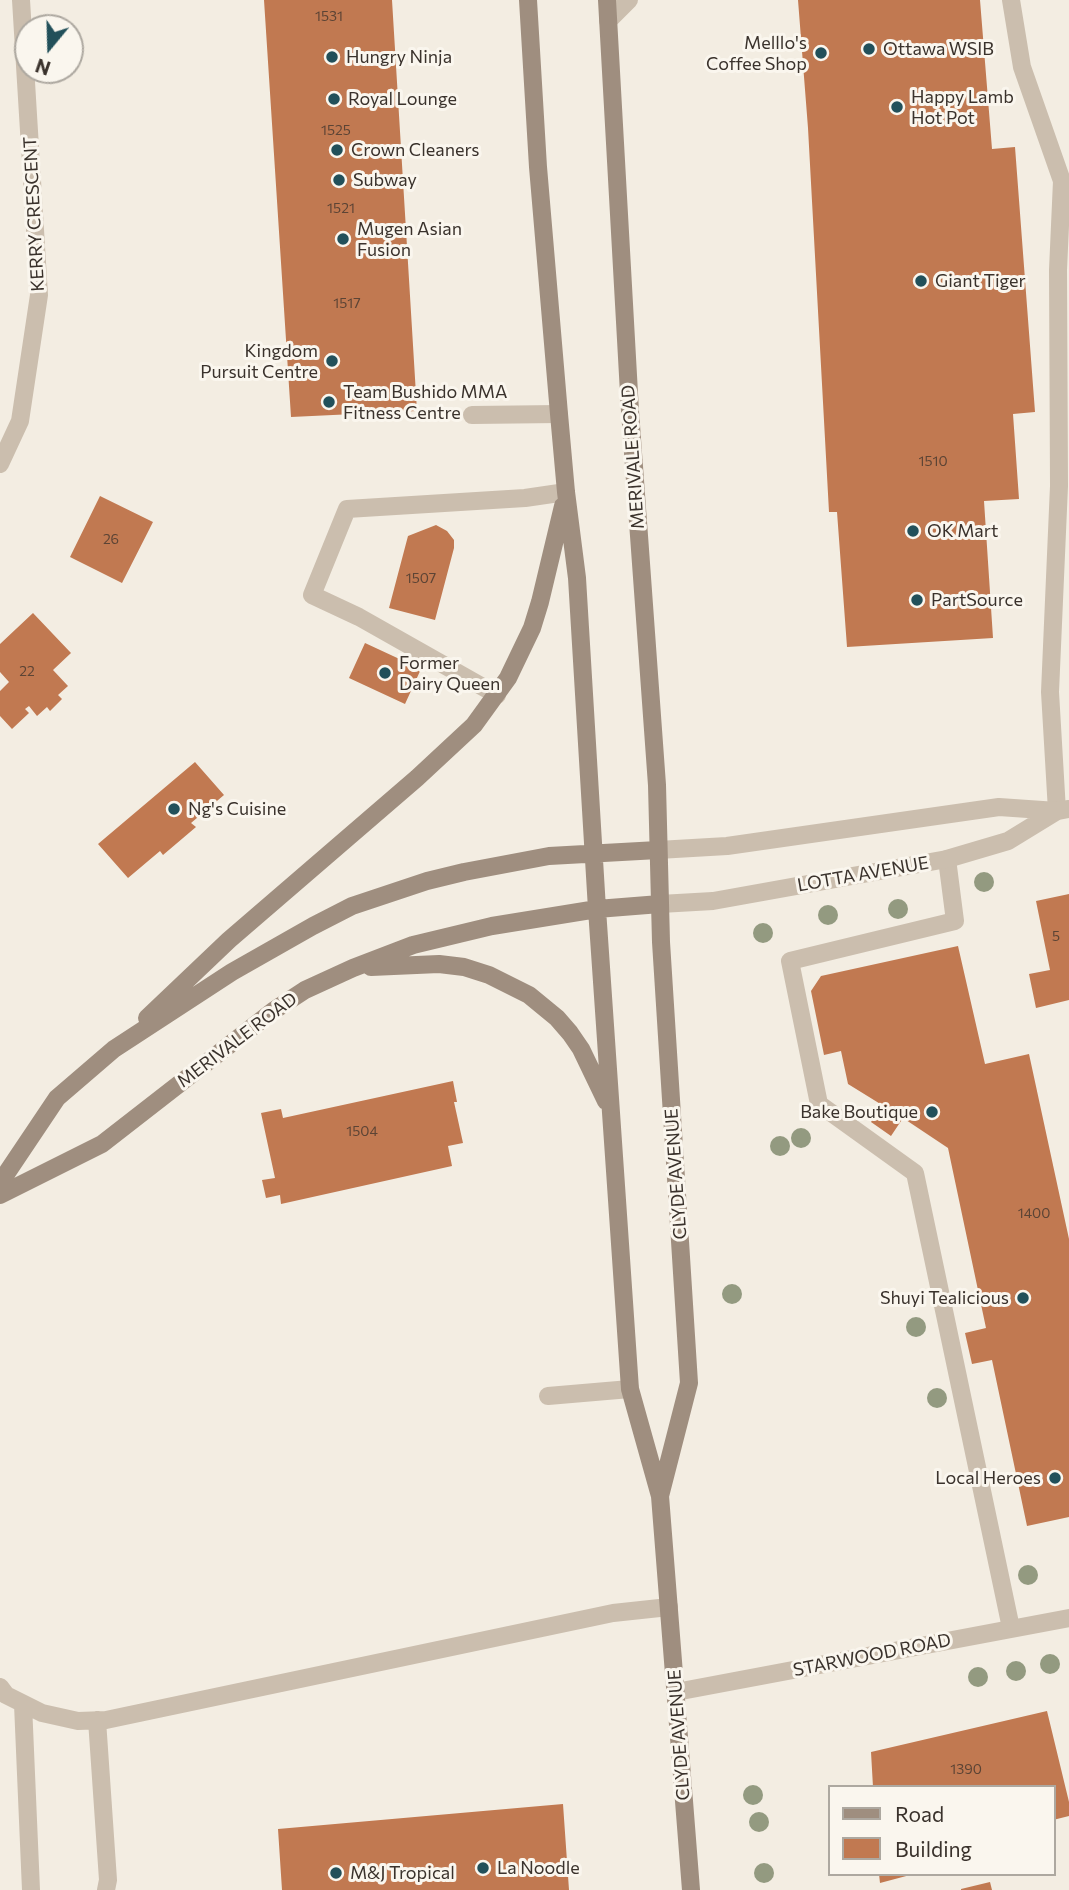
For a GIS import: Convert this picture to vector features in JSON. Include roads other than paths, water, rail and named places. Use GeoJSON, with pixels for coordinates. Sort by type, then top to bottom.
{"type":"FeatureCollection","features":[{"type":"Feature","properties":{"kind":"main road"},"geometry":{"type":"LineString","coordinates":[[528,0],[559,414],[577,578],[594,853]]}},
{"type":"Feature","properties":{"kind":"main road","name":"MERIVALE ROAD"},"geometry":{"type":"LineString","coordinates":[[607,0],[631,425],[657,785],[658,850]]}},
{"type":"Feature","properties":{"kind":"main road"},"geometry":{"type":"LineString","coordinates":[[0,1182],[57,1098],[114,1049],[229,940],[474,725],[508,678],[532,628],[566,492]]}},
{"type":"Feature","properties":{"kind":"main road"},"geometry":{"type":"LineString","coordinates":[[114,1049],[242,966],[352,906],[427,881],[550,856],[658,850]]}},
{"type":"Feature","properties":{"kind":"main road","name":"CLYDE AVENUE"},"geometry":{"type":"LineString","coordinates":[[658,850],[661,942],[689,1383],[660,1496]]}},
{"type":"Feature","properties":{"kind":"main road","name":"CLYDE AVENUE"},"geometry":{"type":"LineString","coordinates":[[594,853],[630,1389],[660,1496],[691,1890]]}},
{"type":"Feature","properties":{"kind":"main road","name":"MERIVALE ROAD"},"geometry":{"type":"LineString","coordinates":[[0,1195],[102,1144],[273,1011],[305,990],[353,968],[413,945],[492,926],[597,909],[660,904]]}},
{"type":"Feature","properties":{"kind":"main road"},"geometry":{"type":"LineString","coordinates":[[353,968],[439,964],[464,967],[489,975],[528,995],[557,1018],[581,1049],[610,1108]]}},
{"type":"Feature","properties":{"kind":"street","name":"KERRY CRESCENT"},"geometry":{"type":"LineString","coordinates":[[0,464],[20,421],[39,295],[21,0]]}},
{"type":"Feature","properties":{"kind":"street"},"geometry":{"type":"LineString","coordinates":[[608,21],[629,0]]}},
{"type":"Feature","properties":{"kind":"street"},"geometry":{"type":"LineString","coordinates":[[658,850],[727,846],[999,807],[1063,810],[1050,692],[1059,486],[1058,270],[1062,181],[1022,67],[1012,0]]}},
{"type":"Feature","properties":{"kind":"street"},"geometry":{"type":"LineString","coordinates":[[472,415],[559,414]]}},
{"type":"Feature","properties":{"kind":"street"},"geometry":{"type":"LineString","coordinates":[[497,695],[359,617],[312,595],[347,509],[524,498],[566,492]]}},
{"type":"Feature","properties":{"kind":"street","name":"LOTTA AVENUE"},"geometry":{"type":"LineString","coordinates":[[660,904],[713,901],[947,859],[1008,841],[1063,810]]}},
{"type":"Feature","properties":{"kind":"street"},"geometry":{"type":"LineString","coordinates":[[947,859],[955,921],[790,961],[819,1104],[915,1173],[1011,1628]]}},
{"type":"Feature","properties":{"kind":"street"},"geometry":{"type":"LineString","coordinates":[[548,1396],[630,1389]]}},
{"type":"Feature","properties":{"kind":"street"},"geometry":{"type":"LineString","coordinates":[[0,1687],[6,1695],[42,1713],[78,1721],[97,1720],[613,1613],[670,1607]]}},
{"type":"Feature","properties":{"kind":"street","name":"STARWOOD ROAD"},"geometry":{"type":"LineString","coordinates":[[676,1692],[1069,1618]]}},
{"type":"Feature","properties":{"kind":"street"},"geometry":{"type":"LineString","coordinates":[[23,1703],[31,1890]]}},
{"type":"Feature","properties":{"kind":"street"},"geometry":{"type":"LineString","coordinates":[[97,1720],[108,1880],[106,1890]]}},
{"type":"Feature","properties":{"kind":"place","name":"Ottawa WSIB"},"geometry":{"type":"Point","coordinates":[869,49]}},
{"type":"Feature","properties":{"kind":"place","name":"Melllo's Coffee Shop"},"geometry":{"type":"Point","coordinates":[821,53]}},
{"type":"Feature","properties":{"kind":"place","name":"Hungry Ninja"},"geometry":{"type":"Point","coordinates":[332,57]}},
{"type":"Feature","properties":{"kind":"place","name":"Royal Lounge"},"geometry":{"type":"Point","coordinates":[334,99]}},
{"type":"Feature","properties":{"kind":"place","name":"Happy Lamb Hot Pot"},"geometry":{"type":"Point","coordinates":[897,107]}},
{"type":"Feature","properties":{"kind":"place","name":"Crown Cleaners"},"geometry":{"type":"Point","coordinates":[337,150]}},
{"type":"Feature","properties":{"kind":"place","name":"Subway"},"geometry":{"type":"Point","coordinates":[339,180]}},
{"type":"Feature","properties":{"kind":"place","name":"Mugen Asian Fusion"},"geometry":{"type":"Point","coordinates":[343,239]}},
{"type":"Feature","properties":{"kind":"place","name":"Giant Tiger"},"geometry":{"type":"Point","coordinates":[921,281]}},
{"type":"Feature","properties":{"kind":"place","name":"Kingdom Pursuit Centre"},"geometry":{"type":"Point","coordinates":[332,361]}},
{"type":"Feature","properties":{"kind":"place","name":"Team Bushido MMA Fitness Centre"},"geometry":{"type":"Point","coordinates":[329,402]}},
{"type":"Feature","properties":{"kind":"place","name":"OK Mart"},"geometry":{"type":"Point","coordinates":[913,531]}},
{"type":"Feature","properties":{"kind":"place","name":"PartSource"},"geometry":{"type":"Point","coordinates":[917,600]}},
{"type":"Feature","properties":{"kind":"place","name":"Former Dairy Queen"},"geometry":{"type":"Point","coordinates":[385,673]}},
{"type":"Feature","properties":{"kind":"place","name":"Ng's Cuisine"},"geometry":{"type":"Point","coordinates":[174,809]}},
{"type":"Feature","properties":{"kind":"place","name":"Bake Boutique"},"geometry":{"type":"Point","coordinates":[932,1112]}},
{"type":"Feature","properties":{"kind":"place","name":"Shuyi Tealicious"},"geometry":{"type":"Point","coordinates":[1023,1298]}},
{"type":"Feature","properties":{"kind":"place","name":"Local Heroes"},"geometry":{"type":"Point","coordinates":[1055,1478]}},
{"type":"Feature","properties":{"kind":"place","name":"La Noodle"},"geometry":{"type":"Point","coordinates":[483,1868]}},
{"type":"Feature","properties":{"kind":"place","name":"M&J Tropical"},"geometry":{"type":"Point","coordinates":[336,1873]}}]}
